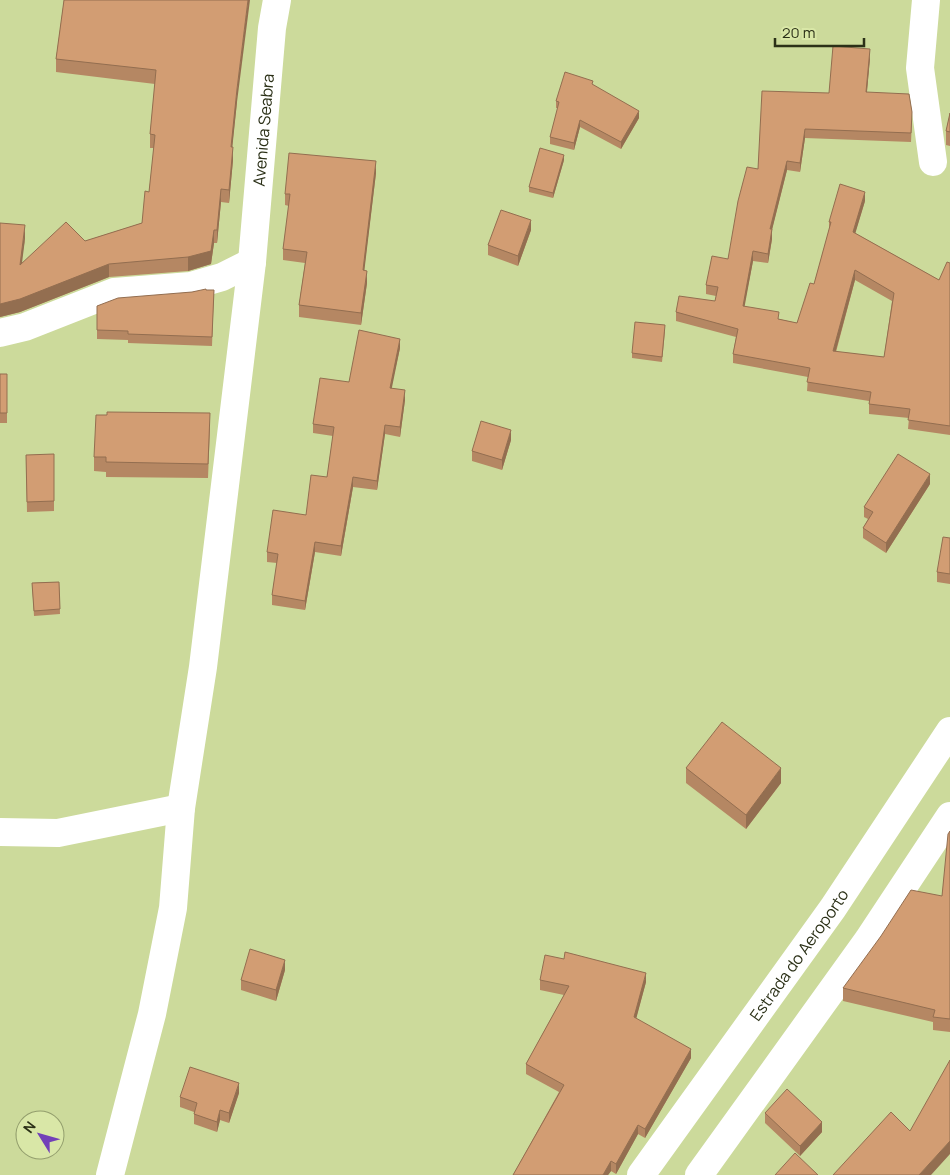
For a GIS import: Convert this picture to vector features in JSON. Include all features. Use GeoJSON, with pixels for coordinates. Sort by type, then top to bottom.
{"type":"FeatureCollection","features":[{"type":"Feature","properties":{"kind":"street","name":"Avenida Seabra"},"geometry":{"type":"LineString","coordinates":[[110,1175],[152,1014],[173,908],[181,808],[203,667],[252,262],[272,28],[277,0]]}},
{"type":"Feature","properties":{"kind":"street"},"geometry":{"type":"LineString","coordinates":[[926,0],[920,68],[933,162]]}},
{"type":"Feature","properties":{"kind":"street"},"geometry":{"type":"LineString","coordinates":[[0,334],[25,327],[114,292],[191,286],[222,277],[252,262]]}},
{"type":"Feature","properties":{"kind":"street","name":"Estrada do Aeroporto"},"geometry":{"type":"LineString","coordinates":[[641,1175],[833,908],[950,730]]}},
{"type":"Feature","properties":{"kind":"street"},"geometry":{"type":"LineString","coordinates":[[0,832],[58,833],[181,808]]}},
{"type":"Feature","properties":{"kind":"street"},"geometry":{"type":"LineString","coordinates":[[699,1175],[868,940],[950,816]]}},
{"type":"Feature","properties":{"kind":"building"},"geometry":{"type":"Polygon","coordinates":[[[64,0],[248,0],[231,147],[233,147],[229,190],[221,189],[217,230],[214,230],[211,251],[188,257],[109,264],[20,299],[0,304],[0,223],[25,225],[20,265],[66,222],[85,241],[142,223],[145,191],[149,192],[155,135],[150,134],[156,70],[56,59],[64,0]]]}},
{"type":"Feature","properties":{"kind":"building"},"geometry":{"type":"Polygon","coordinates":[[[833,46],[870,49],[866,92],[909,94],[912,112],[911,133],[805,129],[800,163],[787,161],[770,229],[772,229],[768,254],[753,251],[743,306],[779,312],[778,319],[797,323],[810,283],[814,284],[840,184],[865,192],[853,232],[939,280],[947,262],[950,263],[950,426],[908,420],[910,409],[869,404],[871,392],[807,382],[810,368],[733,354],[738,329],[676,312],[679,296],[715,301],[718,287],[706,285],[712,256],[728,259],[738,201],[747,167],[758,169],[762,91],[829,93],[833,46]],[[855,270],[833,351],[884,357],[894,293],[855,270]]]}},
{"type":"Feature","properties":{"kind":"building"},"geometry":{"type":"Polygon","coordinates":[[[565,72],[593,81],[592,84],[639,111],[621,142],[580,120],[574,143],[550,137],[559,102],[556,101],[565,72]]]}},
{"type":"Feature","properties":{"kind":"building"},"geometry":{"type":"Polygon","coordinates":[[[950,113],[950,132],[946,131],[950,113]]]}},
{"type":"Feature","properties":{"kind":"building"},"geometry":{"type":"Polygon","coordinates":[[[540,148],[564,155],[553,193],[529,187],[540,148]]]}},
{"type":"Feature","properties":{"kind":"building"},"geometry":{"type":"Polygon","coordinates":[[[289,153],[376,161],[363,270],[367,271],[361,313],[299,305],[307,252],[283,249],[290,194],[285,194],[289,153]]]}},
{"type":"Feature","properties":{"kind":"building"},"geometry":{"type":"Polygon","coordinates":[[[501,210],[531,220],[518,256],[488,245],[501,210]]]}},
{"type":"Feature","properties":{"kind":"building"},"geometry":{"type":"Polygon","coordinates":[[[206,289],[214,290],[212,337],[128,334],[128,331],[97,330],[97,306],[118,298],[192,292],[206,289]]]}},
{"type":"Feature","properties":{"kind":"building"},"geometry":{"type":"Polygon","coordinates":[[[635,322],[665,325],[662,357],[632,353],[635,322]]]}},
{"type":"Feature","properties":{"kind":"building"},"geometry":{"type":"Polygon","coordinates":[[[359,330],[400,339],[390,388],[405,390],[400,427],[385,425],[377,481],[353,477],[341,546],[315,542],[305,601],[272,595],[278,554],[267,552],[273,510],[306,515],[311,475],[327,477],[334,427],[313,424],[320,378],[349,382],[359,330]]]}},
{"type":"Feature","properties":{"kind":"building"},"geometry":{"type":"Polygon","coordinates":[[[0,374],[7,374],[7,413],[0,413],[0,374]]]}},
{"type":"Feature","properties":{"kind":"building"},"geometry":{"type":"Polygon","coordinates":[[[107,412],[210,413],[208,464],[106,462],[106,457],[94,457],[96,415],[107,415],[107,412]]]}},
{"type":"Feature","properties":{"kind":"building"},"geometry":{"type":"Polygon","coordinates":[[[481,421],[511,430],[502,460],[472,451],[481,421]]]}},
{"type":"Feature","properties":{"kind":"building"},"geometry":{"type":"Polygon","coordinates":[[[54,454],[54,501],[27,502],[26,455],[54,454]]]}},
{"type":"Feature","properties":{"kind":"building"},"geometry":{"type":"Polygon","coordinates":[[[898,454],[930,474],[886,543],[863,528],[873,512],[864,507],[898,454]]]}},
{"type":"Feature","properties":{"kind":"building"},"geometry":{"type":"Polygon","coordinates":[[[943,537],[950,538],[950,574],[937,572],[943,537]]]}},
{"type":"Feature","properties":{"kind":"building"},"geometry":{"type":"Polygon","coordinates":[[[59,582],[60,609],[34,611],[32,583],[59,582]]]}},
{"type":"Feature","properties":{"kind":"building"},"geometry":{"type":"Polygon","coordinates":[[[722,722],[781,768],[746,815],[686,768],[722,722]]]}},
{"type":"Feature","properties":{"kind":"building"},"geometry":{"type":"Polygon","coordinates":[[[950,831],[950,1019],[933,1017],[935,1010],[843,988],[881,936],[911,890],[942,896],[948,834],[950,831]]]}},
{"type":"Feature","properties":{"kind":"building"},"geometry":{"type":"Polygon","coordinates":[[[250,949],[285,960],[276,990],[241,980],[250,949]]]}},
{"type":"Feature","properties":{"kind":"building"},"geometry":{"type":"Polygon","coordinates":[[[565,952],[646,973],[634,1017],[691,1049],[645,1129],[638,1125],[616,1164],[611,1161],[603,1175],[513,1175],[564,1085],[526,1064],[569,986],[540,980],[545,955],[564,959],[565,952]]]}},
{"type":"Feature","properties":{"kind":"building"},"geometry":{"type":"Polygon","coordinates":[[[950,1060],[950,1141],[919,1175],[833,1175],[891,1112],[910,1131],[950,1060]]]}},
{"type":"Feature","properties":{"kind":"building"},"geometry":{"type":"Polygon","coordinates":[[[190,1067],[239,1083],[229,1113],[220,1110],[217,1122],[194,1114],[197,1103],[180,1097],[190,1067]]]}},
{"type":"Feature","properties":{"kind":"building"},"geometry":{"type":"Polygon","coordinates":[[[787,1089],[822,1122],[800,1146],[765,1113],[787,1089]]]}},
{"type":"Feature","properties":{"kind":"building"},"geometry":{"type":"Polygon","coordinates":[[[795,1153],[818,1175],[775,1175],[795,1153]]]}}]}
